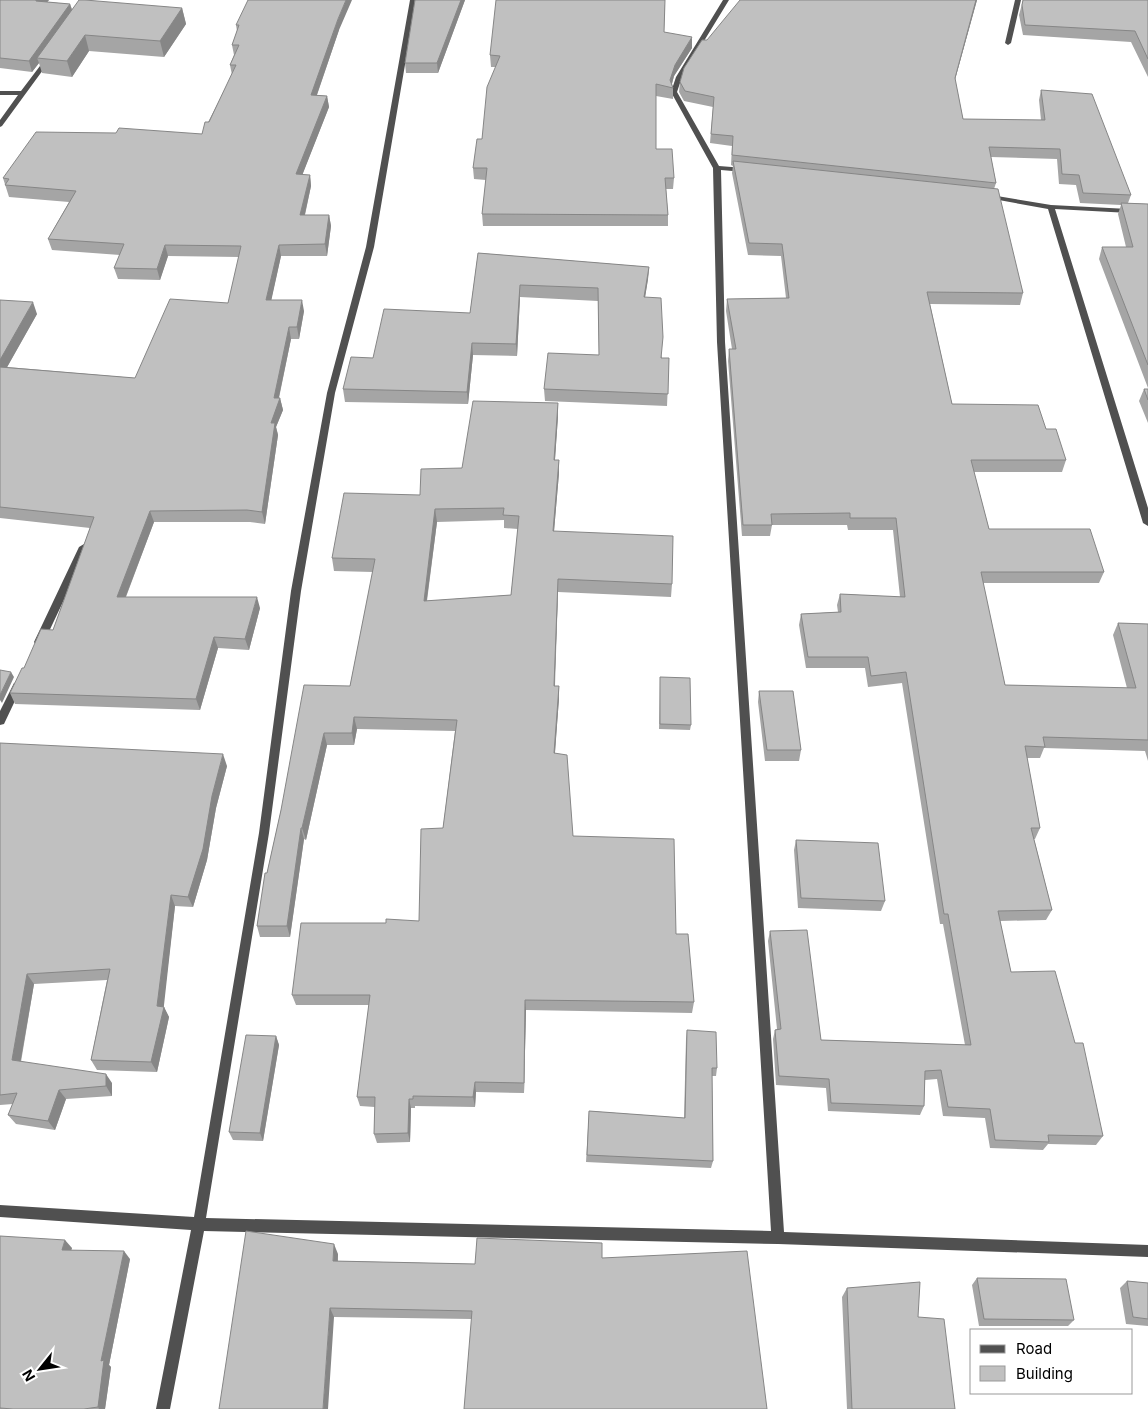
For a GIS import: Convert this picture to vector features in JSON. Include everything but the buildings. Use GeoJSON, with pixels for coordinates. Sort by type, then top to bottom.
{"type":"FeatureCollection","features":[{"type":"Feature","properties":{"kind":"street"},"geometry":{"type":"LineString","coordinates":[[164,1409],[199,1224],[264,833],[296,591],[331,392],[370,248],[413,0]]}},
{"type":"Feature","properties":{"kind":"street"},"geometry":{"type":"LineString","coordinates":[[726,0],[679,77],[674,92],[717,168],[721,342],[778,1238]]}},
{"type":"Feature","properties":{"kind":"street"},"geometry":{"type":"LineString","coordinates":[[1008,44],[1018,0]]}},
{"type":"Feature","properties":{"kind":"street"},"geometry":{"type":"LineString","coordinates":[[0,125],[51,54]]}},
{"type":"Feature","properties":{"kind":"street"},"geometry":{"type":"LineString","coordinates":[[0,93],[24,93]]}},
{"type":"Feature","properties":{"kind":"street"},"geometry":{"type":"LineString","coordinates":[[717,168],[756,172]]}},
{"type":"Feature","properties":{"kind":"street"},"geometry":{"type":"LineString","coordinates":[[981,195],[1051,207],[1148,212]]}},
{"type":"Feature","properties":{"kind":"street"},"geometry":{"type":"LineString","coordinates":[[1051,207],[1148,523]]}},
{"type":"Feature","properties":{"kind":"street"},"geometry":{"type":"LineString","coordinates":[[34,652],[84,547]]}},
{"type":"Feature","properties":{"kind":"street"},"geometry":{"type":"LineString","coordinates":[[0,721],[21,678]]}},
{"type":"Feature","properties":{"kind":"street"},"geometry":{"type":"LineString","coordinates":[[0,1211],[199,1224],[778,1238],[1148,1251]]}}]}
